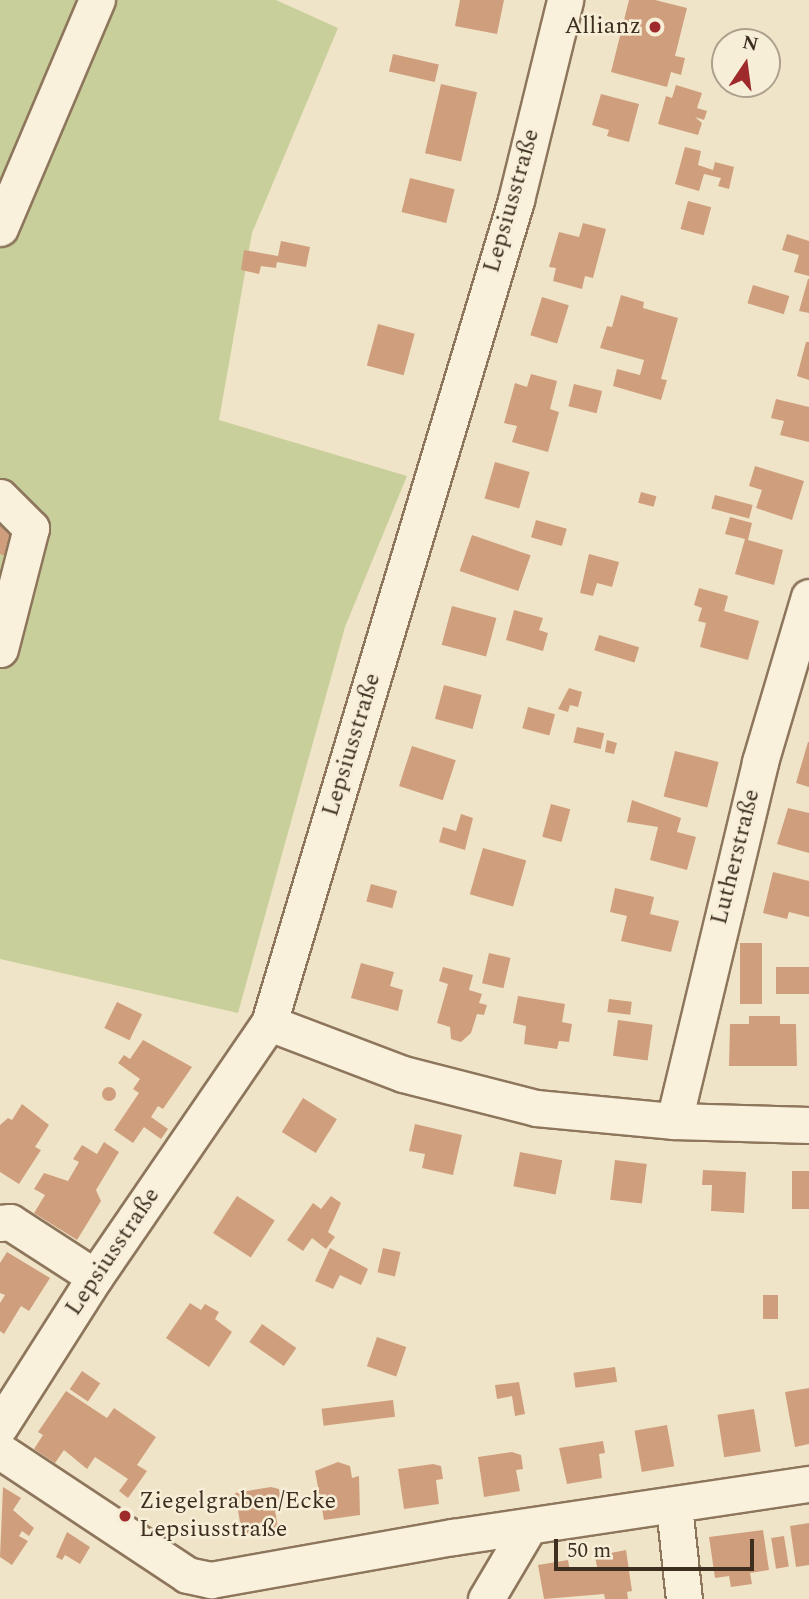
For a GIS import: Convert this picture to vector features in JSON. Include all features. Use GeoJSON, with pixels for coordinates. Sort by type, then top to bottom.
{"type":"FeatureCollection","features":[{"type":"Feature","properties":{"kind":"street"},"geometry":{"type":"LineString","coordinates":[[0,228],[97,0]]}},
{"type":"Feature","properties":{"kind":"street","name":"Lepsiusstraße"},"geometry":{"type":"LineString","coordinates":[[0,1426],[95,1277],[269,1023],[516,200],[565,0]]}},
{"type":"Feature","properties":{"kind":"street"},"geometry":{"type":"LineString","coordinates":[[0,497],[31,528],[0,649]]}},
{"type":"Feature","properties":{"kind":"street","name":"Lutherstraße"},"geometry":{"type":"LineString","coordinates":[[674,1121],[760,762],[809,597]]}},
{"type":"Feature","properties":{"kind":"street"},"geometry":{"type":"LineString","coordinates":[[269,1023],[403,1074],[536,1108],[674,1121],[809,1125]]}},
{"type":"Feature","properties":{"kind":"street"},"geometry":{"type":"LineString","coordinates":[[3,1214],[95,1277]]}},
{"type":"Feature","properties":{"kind":"street"},"geometry":{"type":"LineString","coordinates":[[0,1451],[205,1589],[528,1528],[809,1484]]}},
{"type":"Feature","properties":{"kind":"street"},"geometry":{"type":"LineString","coordinates":[[674,1506],[684,1599]]}},
{"type":"Feature","properties":{"kind":"street"},"geometry":{"type":"LineString","coordinates":[[486,1599],[528,1528]]}},
{"type":"Feature","properties":{"kind":"green space"},"geometry":{"type":"Polygon","coordinates":[[[0,0],[276,0],[338,28],[252,233],[219,420],[407,476],[345,627],[238,1013],[0,959],[0,0]]]}},
{"type":"Feature","properties":{"kind":"building"},"geometry":{"type":"Polygon","coordinates":[[[460,0],[504,0],[497,34],[455,26],[460,0]]]}},
{"type":"Feature","properties":{"kind":"building"},"geometry":{"type":"Polygon","coordinates":[[[629,0],[655,0],[687,8],[675,56],[685,58],[681,75],[671,72],[667,87],[611,72],[629,0]]]}},
{"type":"Feature","properties":{"kind":"building"},"geometry":{"type":"Polygon","coordinates":[[[393,54],[439,65],[435,82],[389,72],[393,54]]]}},
{"type":"Feature","properties":{"kind":"building"},"geometry":{"type":"Polygon","coordinates":[[[441,84],[477,92],[461,162],[425,153],[441,84]]]}},
{"type":"Feature","properties":{"kind":"building"},"geometry":{"type":"Polygon","coordinates":[[[676,85],[702,93],[697,108],[707,111],[704,120],[695,117],[702,123],[698,135],[658,124],[666,96],[672,98],[676,85]]]}},
{"type":"Feature","properties":{"kind":"building"},"geometry":{"type":"Polygon","coordinates":[[[601,94],[639,104],[629,142],[607,136],[609,130],[592,125],[601,94]]]}},
{"type":"Feature","properties":{"kind":"building"},"geometry":{"type":"Polygon","coordinates":[[[685,147],[701,151],[698,165],[713,170],[715,162],[734,167],[729,189],[718,186],[721,178],[704,174],[699,191],[675,184],[685,147]]]}},
{"type":"Feature","properties":{"kind":"building"},"geometry":{"type":"Polygon","coordinates":[[[410,178],[455,189],[446,223],[402,212],[410,178]]]}},
{"type":"Feature","properties":{"kind":"building"},"geometry":{"type":"Polygon","coordinates":[[[688,201],[711,207],[704,235],[680,229],[688,201]]]}},
{"type":"Feature","properties":{"kind":"building"},"geometry":{"type":"Polygon","coordinates":[[[583,223],[606,229],[593,278],[585,276],[582,289],[553,281],[556,268],[549,267],[559,232],[579,237],[583,223]]]}},
{"type":"Feature","properties":{"kind":"building"},"geometry":{"type":"Polygon","coordinates":[[[787,234],[809,241],[809,276],[794,272],[799,255],[782,250],[787,234]]]}},
{"type":"Feature","properties":{"kind":"building"},"geometry":{"type":"Polygon","coordinates":[[[281,241],[310,247],[306,267],[277,262],[276,268],[261,266],[259,274],[241,270],[244,250],[278,256],[281,241]]]}},
{"type":"Feature","properties":{"kind":"building"},"geometry":{"type":"Polygon","coordinates":[[[809,279],[809,313],[799,311],[809,279]]]}},
{"type":"Feature","properties":{"kind":"building"},"geometry":{"type":"Polygon","coordinates":[[[753,285],[789,296],[784,314],[747,303],[753,285]]]}},
{"type":"Feature","properties":{"kind":"building"},"geometry":{"type":"Polygon","coordinates":[[[621,295],[644,302],[643,308],[678,318],[661,379],[667,380],[661,400],[613,386],[617,369],[640,375],[644,360],[600,348],[607,326],[612,327],[621,295]]]}},
{"type":"Feature","properties":{"kind":"building"},"geometry":{"type":"Polygon","coordinates":[[[542,297],[569,305],[557,343],[530,335],[542,297]]]}},
{"type":"Feature","properties":{"kind":"building"},"geometry":{"type":"Polygon","coordinates":[[[378,324],[415,334],[404,375],[367,366],[378,324]]]}},
{"type":"Feature","properties":{"kind":"building"},"geometry":{"type":"Polygon","coordinates":[[[806,342],[809,342],[809,380],[797,376],[806,342]]]}},
{"type":"Feature","properties":{"kind":"building"},"geometry":{"type":"Polygon","coordinates":[[[531,374],[557,381],[550,409],[559,412],[548,452],[512,442],[517,426],[504,423],[515,383],[527,387],[531,374]]]}},
{"type":"Feature","properties":{"kind":"building"},"geometry":{"type":"Polygon","coordinates":[[[574,384],[602,391],[597,413],[568,406],[574,384]]]}},
{"type":"Feature","properties":{"kind":"building"},"geometry":{"type":"Polygon","coordinates":[[[776,399],[809,407],[809,442],[780,435],[784,421],[771,418],[776,399]]]}},
{"type":"Feature","properties":{"kind":"building"},"geometry":{"type":"Polygon","coordinates":[[[495,462],[530,472],[519,508],[485,499],[495,462]]]}},
{"type":"Feature","properties":{"kind":"building"},"geometry":{"type":"Polygon","coordinates":[[[755,466],[804,481],[792,520],[756,508],[762,490],[749,486],[755,466]]]}},
{"type":"Feature","properties":{"kind":"building"},"geometry":{"type":"Polygon","coordinates":[[[641,492],[656,496],[654,507],[638,503],[641,492]]]}},
{"type":"Feature","properties":{"kind":"building"},"geometry":{"type":"Polygon","coordinates":[[[715,495],[753,505],[749,519],[711,509],[715,495]]]}},
{"type":"Feature","properties":{"kind":"building"},"geometry":{"type":"Polygon","coordinates":[[[730,517],[752,523],[748,540],[783,550],[774,585],[735,574],[745,539],[725,534],[730,517]]]}},
{"type":"Feature","properties":{"kind":"building"},"geometry":{"type":"Polygon","coordinates":[[[536,520],[567,529],[562,546],[531,537],[536,520]]]}},
{"type":"Feature","properties":{"kind":"building"},"geometry":{"type":"Polygon","coordinates":[[[0,524],[16,529],[8,557],[0,554],[0,524]]]}},
{"type":"Feature","properties":{"kind":"building"},"geometry":{"type":"Polygon","coordinates":[[[472,535],[531,555],[518,591],[460,571],[472,535]]]}},
{"type":"Feature","properties":{"kind":"building"},"geometry":{"type":"Polygon","coordinates":[[[589,554],[619,562],[612,587],[597,583],[593,596],[580,593],[589,554]]]}},
{"type":"Feature","properties":{"kind":"building"},"geometry":{"type":"Polygon","coordinates":[[[699,588],[728,596],[724,611],[759,621],[748,660],[700,647],[706,623],[698,621],[702,608],[694,605],[699,588]]]}},
{"type":"Feature","properties":{"kind":"building"},"geometry":{"type":"Polygon","coordinates":[[[452,606],[496,618],[486,657],[442,645],[452,606]]]}},
{"type":"Feature","properties":{"kind":"building"},"geometry":{"type":"Polygon","coordinates":[[[514,610],[543,618],[539,630],[548,633],[543,651],[506,640],[514,610]]]}},
{"type":"Feature","properties":{"kind":"building"},"geometry":{"type":"Polygon","coordinates":[[[599,635],[639,647],[634,663],[594,650],[599,635]]]}},
{"type":"Feature","properties":{"kind":"building"},"geometry":{"type":"Polygon","coordinates":[[[444,685],[482,695],[473,729],[435,719],[444,685]]]}},
{"type":"Feature","properties":{"kind":"building"},"geometry":{"type":"Polygon","coordinates":[[[569,688],[582,692],[578,707],[570,705],[568,712],[558,709],[569,688]]]}},
{"type":"Feature","properties":{"kind":"building"},"geometry":{"type":"Polygon","coordinates":[[[528,707],[555,714],[549,735],[522,728],[528,707]]]}},
{"type":"Feature","properties":{"kind":"building"},"geometry":{"type":"Polygon","coordinates":[[[577,727],[604,733],[601,749],[573,743],[577,727]]]}},
{"type":"Feature","properties":{"kind":"building"},"geometry":{"type":"Polygon","coordinates":[[[607,740],[617,743],[614,754],[605,752],[607,740]]]}},
{"type":"Feature","properties":{"kind":"building"},"geometry":{"type":"Polygon","coordinates":[[[809,742],[809,787],[796,783],[809,742]]]}},
{"type":"Feature","properties":{"kind":"building"},"geometry":{"type":"Polygon","coordinates":[[[412,746],[456,760],[443,800],[399,786],[412,746]]]}},
{"type":"Feature","properties":{"kind":"building"},"geometry":{"type":"Polygon","coordinates":[[[675,751],[719,762],[707,807],[664,797],[675,751]]]}},
{"type":"Feature","properties":{"kind":"building"},"geometry":{"type":"Polygon","coordinates":[[[632,800],[681,818],[677,832],[696,837],[687,870],[650,860],[658,827],[627,822],[632,800]]]}},
{"type":"Feature","properties":{"kind":"building"},"geometry":{"type":"Polygon","coordinates":[[[551,804],[570,809],[562,842],[542,837],[551,804]]]}},
{"type":"Feature","properties":{"kind":"building"},"geometry":{"type":"Polygon","coordinates":[[[788,808],[809,813],[809,853],[777,844],[788,808]]]}},
{"type":"Feature","properties":{"kind":"building"},"geometry":{"type":"Polygon","coordinates":[[[461,814],[473,818],[465,850],[439,842],[443,827],[456,831],[461,814]]]}},
{"type":"Feature","properties":{"kind":"building"},"geometry":{"type":"Polygon","coordinates":[[[483,848],[526,860],[513,907],[470,894],[483,848]]]}},
{"type":"Feature","properties":{"kind":"building"},"geometry":{"type":"Polygon","coordinates":[[[773,872],[809,881],[809,917],[789,912],[787,919],[763,913],[773,872]]]}},
{"type":"Feature","properties":{"kind":"building"},"geometry":{"type":"Polygon","coordinates":[[[371,884],[397,891],[392,908],[366,901],[371,884]]]}},
{"type":"Feature","properties":{"kind":"building"},"geometry":{"type":"Polygon","coordinates":[[[615,888],[654,897],[650,914],[679,921],[671,952],[621,941],[627,916],[610,912],[615,888]]]}},
{"type":"Feature","properties":{"kind":"building"},"geometry":{"type":"Polygon","coordinates":[[[740,943],[762,943],[762,1004],[740,1004],[740,943]]]}},
{"type":"Feature","properties":{"kind":"building"},"geometry":{"type":"Polygon","coordinates":[[[489,953],[510,958],[503,988],[482,983],[489,953]]]}},
{"type":"Feature","properties":{"kind":"building"},"geometry":{"type":"Polygon","coordinates":[[[361,963],[394,972],[390,986],[403,990],[398,1011],[351,998],[361,963]]]}},
{"type":"Feature","properties":{"kind":"building"},"geometry":{"type":"Polygon","coordinates":[[[443,967],[473,975],[469,990],[482,994],[479,1003],[487,1005],[484,1015],[477,1014],[471,1033],[461,1042],[451,1039],[450,1027],[437,1023],[448,984],[439,981],[443,967]]]}},
{"type":"Feature","properties":{"kind":"building"},"geometry":{"type":"Polygon","coordinates":[[[776,967],[809,967],[809,994],[776,994],[776,967]]]}},
{"type":"Feature","properties":{"kind":"building"},"geometry":{"type":"Polygon","coordinates":[[[518,996],[565,1004],[562,1022],[572,1024],[569,1042],[559,1041],[557,1049],[524,1044],[526,1026],[513,1023],[518,996]]]}},
{"type":"Feature","properties":{"kind":"building"},"geometry":{"type":"Polygon","coordinates":[[[609,999],[632,1002],[630,1015],[607,1012],[609,999]]]}},
{"type":"Feature","properties":{"kind":"building"},"geometry":{"type":"Polygon","coordinates":[[[117,1002],[142,1014],[129,1040],[104,1028],[117,1002]]]}},
{"type":"Feature","properties":{"kind":"building"},"geometry":{"type":"Polygon","coordinates":[[[749,1016],[780,1016],[780,1024],[796,1024],[797,1066],[729,1066],[730,1024],[749,1024],[749,1016]]]}},
{"type":"Feature","properties":{"kind":"building"},"geometry":{"type":"Polygon","coordinates":[[[618,1020],[653,1025],[648,1061],[613,1056],[618,1020]]]}},
{"type":"Feature","properties":{"kind":"building"},"geometry":{"type":"Polygon","coordinates":[[[143,1040],[192,1067],[163,1109],[158,1106],[151,1117],[168,1129],[161,1139],[144,1127],[133,1143],[114,1130],[139,1093],[133,1089],[140,1079],[118,1063],[124,1055],[130,1059],[143,1040]]]}},
{"type":"Feature","properties":{"kind":"building"},"geometry":{"type":"Polygon","coordinates":[[[106,1087],[112,1087],[116,1094],[112,1101],[106,1101],[102,1097],[102,1091],[106,1087]]]}},
{"type":"Feature","properties":{"kind":"building"},"geometry":{"type":"Polygon","coordinates":[[[303,1098],[337,1119],[316,1153],[282,1132],[303,1098]]]}},
{"type":"Feature","properties":{"kind":"building"},"geometry":{"type":"Polygon","coordinates":[[[22,1104],[49,1125],[35,1147],[41,1150],[19,1184],[0,1172],[0,1125],[8,1118],[12,1120],[22,1104]]]}},
{"type":"Feature","properties":{"kind":"building"},"geometry":{"type":"Polygon","coordinates":[[[415,1124],[462,1135],[453,1175],[422,1168],[425,1154],[409,1151],[415,1124]]]}},
{"type":"Feature","properties":{"kind":"building"},"geometry":{"type":"Polygon","coordinates":[[[104,1142],[119,1152],[96,1190],[101,1201],[77,1240],[34,1213],[45,1195],[34,1189],[44,1173],[68,1181],[79,1162],[73,1159],[82,1145],[97,1154],[104,1142]]]}},
{"type":"Feature","properties":{"kind":"building"},"geometry":{"type":"Polygon","coordinates":[[[520,1152],[562,1160],[556,1195],[513,1186],[520,1152]]]}},
{"type":"Feature","properties":{"kind":"building"},"geometry":{"type":"Polygon","coordinates":[[[615,1160],[647,1164],[642,1204],[610,1200],[615,1160]]]}},
{"type":"Feature","properties":{"kind":"building"},"geometry":{"type":"Polygon","coordinates":[[[703,1170],[746,1172],[744,1213],[711,1211],[712,1185],[702,1185],[703,1170]]]}},
{"type":"Feature","properties":{"kind":"building"},"geometry":{"type":"Polygon","coordinates":[[[792,1171],[809,1171],[809,1209],[792,1209],[792,1171]]]}},
{"type":"Feature","properties":{"kind":"building"},"geometry":{"type":"Polygon","coordinates":[[[237,1196],[275,1221],[251,1257],[213,1233],[237,1196]]]}},
{"type":"Feature","properties":{"kind":"building"},"geometry":{"type":"Polygon","coordinates":[[[331,1196],[341,1203],[328,1232],[335,1237],[326,1249],[312,1238],[303,1251],[287,1240],[313,1203],[321,1209],[331,1196]]]}},
{"type":"Feature","properties":{"kind":"building"},"geometry":{"type":"Polygon","coordinates":[[[330,1248],[368,1269],[361,1285],[340,1275],[333,1289],[315,1281],[330,1248]]]}},
{"type":"Feature","properties":{"kind":"building"},"geometry":{"type":"Polygon","coordinates":[[[383,1248],[401,1252],[395,1276],[377,1272],[383,1248]]]}},
{"type":"Feature","properties":{"kind":"building"},"geometry":{"type":"Polygon","coordinates":[[[7,1252],[50,1278],[29,1311],[21,1306],[4,1334],[0,1331],[0,1303],[5,1295],[0,1293],[0,1263],[7,1252]]]}},
{"type":"Feature","properties":{"kind":"building"},"geometry":{"type":"Polygon","coordinates":[[[763,1295],[778,1295],[778,1319],[763,1319],[763,1295]]]}},
{"type":"Feature","properties":{"kind":"building"},"geometry":{"type":"Polygon","coordinates":[[[190,1303],[201,1310],[205,1304],[219,1312],[215,1319],[232,1332],[209,1367],[166,1338],[190,1303]]]}},
{"type":"Feature","properties":{"kind":"building"},"geometry":{"type":"Polygon","coordinates":[[[262,1324],[296,1348],[284,1366],[249,1342],[262,1324]]]}},
{"type":"Feature","properties":{"kind":"building"},"geometry":{"type":"Polygon","coordinates":[[[377,1337],[406,1347],[396,1376],[367,1366],[377,1337]]]}},
{"type":"Feature","properties":{"kind":"building"},"geometry":{"type":"Polygon","coordinates":[[[615,1367],[617,1382],[575,1388],[573,1373],[615,1367]]]}},
{"type":"Feature","properties":{"kind":"building"},"geometry":{"type":"Polygon","coordinates":[[[82,1371],[100,1383],[88,1402],[70,1389],[82,1371]]]}},
{"type":"Feature","properties":{"kind":"building"},"geometry":{"type":"Polygon","coordinates":[[[519,1382],[525,1414],[515,1416],[512,1396],[497,1399],[495,1385],[519,1382]]]}},
{"type":"Feature","properties":{"kind":"building"},"geometry":{"type":"Polygon","coordinates":[[[809,1388],[809,1444],[795,1447],[785,1392],[809,1388]]]}},
{"type":"Feature","properties":{"kind":"building"},"geometry":{"type":"Polygon","coordinates":[[[66,1391],[107,1418],[114,1408],[156,1437],[137,1465],[147,1471],[128,1498],[119,1491],[128,1479],[95,1457],[87,1469],[64,1450],[55,1463],[34,1449],[43,1435],[38,1432],[66,1391]]]}},
{"type":"Feature","properties":{"kind":"building"},"geometry":{"type":"Polygon","coordinates":[[[393,1400],[395,1417],[324,1426],[322,1409],[393,1400]]]}},
{"type":"Feature","properties":{"kind":"building"},"geometry":{"type":"Polygon","coordinates":[[[754,1409],[761,1451],[724,1457],[717,1415],[754,1409]]]}},
{"type":"Feature","properties":{"kind":"building"},"geometry":{"type":"Polygon","coordinates":[[[667,1425],[674,1466],[642,1472],[635,1431],[667,1425]]]}},
{"type":"Feature","properties":{"kind":"building"},"geometry":{"type":"Polygon","coordinates":[[[603,1441],[605,1453],[599,1454],[602,1478],[567,1484],[559,1448],[603,1441]]]}},
{"type":"Feature","properties":{"kind":"building"},"geometry":{"type":"Polygon","coordinates":[[[512,1452],[521,1455],[523,1469],[516,1470],[520,1491],[484,1497],[478,1457],[512,1452]]]}},
{"type":"Feature","properties":{"kind":"building"},"geometry":{"type":"Polygon","coordinates":[[[338,1462],[350,1466],[352,1478],[359,1476],[360,1515],[324,1520],[315,1471],[338,1462]]]}},
{"type":"Feature","properties":{"kind":"building"},"geometry":{"type":"Polygon","coordinates":[[[433,1464],[441,1466],[443,1479],[436,1480],[439,1504],[404,1509],[398,1469],[433,1464]]]}},
{"type":"Feature","properties":{"kind":"building"},"geometry":{"type":"Polygon","coordinates":[[[3,1487],[21,1498],[13,1510],[34,1528],[29,1536],[22,1531],[19,1536],[28,1541],[12,1565],[0,1557],[3,1487]]]}},
{"type":"Feature","properties":{"kind":"building"},"geometry":{"type":"Polygon","coordinates":[[[271,1487],[279,1489],[281,1502],[274,1503],[278,1528],[242,1534],[235,1493],[271,1487]]]}},
{"type":"Feature","properties":{"kind":"building"},"geometry":{"type":"Polygon","coordinates":[[[809,1523],[809,1565],[796,1567],[790,1526],[809,1523]]]}},
{"type":"Feature","properties":{"kind":"building"},"geometry":{"type":"Polygon","coordinates":[[[763,1530],[769,1570],[750,1573],[752,1584],[731,1587],[729,1576],[715,1578],[709,1537],[763,1530]]]}},
{"type":"Feature","properties":{"kind":"building"},"geometry":{"type":"Polygon","coordinates":[[[67,1532],[90,1547],[80,1564],[65,1555],[62,1560],[56,1557],[67,1532]]]}},
{"type":"Feature","properties":{"kind":"building"},"geometry":{"type":"Polygon","coordinates":[[[784,1536],[789,1567],[776,1569],[771,1538],[784,1536]]]}},
{"type":"Feature","properties":{"kind":"building"},"geometry":{"type":"Polygon","coordinates":[[[626,1550],[632,1591],[627,1592],[628,1599],[605,1599],[604,1594],[544,1599],[538,1565],[568,1560],[570,1571],[597,1567],[595,1556],[626,1550]]]}},
{"type":"Feature","properties":{"kind":"place","name":"Allianz"},"geometry":{"type":"Point","coordinates":[655,27]}},
{"type":"Feature","properties":{"kind":"place","name":"Ziegelgraben/Ecke Lepsiusstraße"},"geometry":{"type":"Point","coordinates":[125,1516]}}]}
